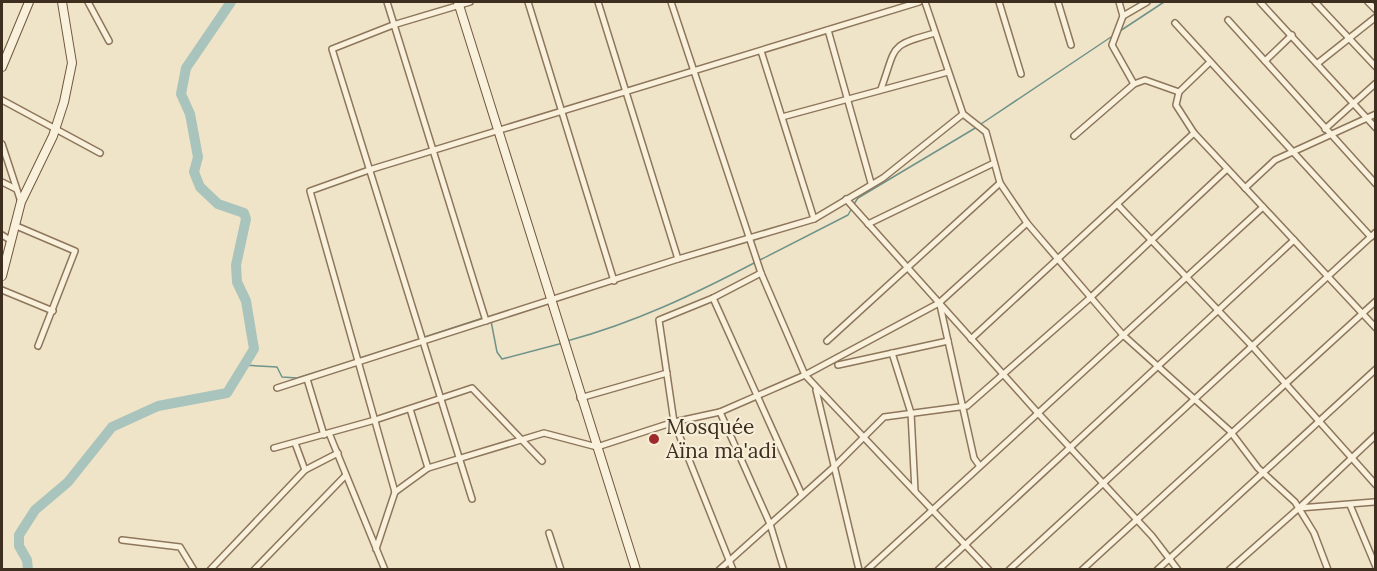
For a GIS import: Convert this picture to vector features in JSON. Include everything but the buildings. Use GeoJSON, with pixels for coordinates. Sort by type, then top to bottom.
{"type":"FeatureCollection","features":[{"type":"Feature","properties":{"kind":"street"},"geometry":{"type":"LineString","coordinates":[[2,67],[29,2]]}},
{"type":"Feature","properties":{"kind":"street"},"geometry":{"type":"LineString","coordinates":[[2,276],[21,202],[55,129],[64,102],[72,63],[62,2]]}},
{"type":"Feature","properties":{"kind":"street"},"geometry":{"type":"LineString","coordinates":[[88,2],[109,41]]}},
{"type":"Feature","properties":{"kind":"street"},"geometry":{"type":"LineString","coordinates":[[387,2],[487,319]]}},
{"type":"Feature","properties":{"kind":"street"},"geometry":{"type":"LineString","coordinates":[[470,2],[458,3],[393,25],[332,49],[472,499]]}},
{"type":"Feature","properties":{"kind":"street"},"geometry":{"type":"LineString","coordinates":[[528,2],[614,282]]}},
{"type":"Feature","properties":{"kind":"street"},"geometry":{"type":"LineString","coordinates":[[598,2],[678,259]]}},
{"type":"Feature","properties":{"kind":"street"},"geometry":{"type":"LineString","coordinates":[[671,2],[760,273],[805,375],[989,570]]}},
{"type":"Feature","properties":{"kind":"street"},"geometry":{"type":"LineString","coordinates":[[376,549],[395,492],[310,191],[496,130],[919,2]]}},
{"type":"Feature","properties":{"kind":"street"},"geometry":{"type":"LineString","coordinates":[[925,2],[963,114],[986,132],[999,183],[1027,223],[1123,335],[1230,432],[1262,471],[1299,508],[1314,533],[1328,570]]}},
{"type":"Feature","properties":{"kind":"street"},"geometry":{"type":"LineString","coordinates":[[999,2],[1021,74]]}},
{"type":"Feature","properties":{"kind":"street"},"geometry":{"type":"LineString","coordinates":[[1058,2],[1071,45]]}},
{"type":"Feature","properties":{"kind":"street"},"geometry":{"type":"LineString","coordinates":[[1119,2],[1123,16],[1112,45],[1134,84]]}},
{"type":"Feature","properties":{"kind":"street"},"geometry":{"type":"LineString","coordinates":[[1123,16],[1147,2]]}},
{"type":"Feature","properties":{"kind":"street"},"geometry":{"type":"LineString","coordinates":[[1260,2],[1376,128]]}},
{"type":"Feature","properties":{"kind":"street"},"geometry":{"type":"LineString","coordinates":[[1315,2],[1376,67]]}},
{"type":"Feature","properties":{"kind":"street"},"geometry":{"type":"LineString","coordinates":[[1368,2],[1376,10]]}},
{"type":"Feature","properties":{"kind":"street"},"geometry":{"type":"LineString","coordinates":[[458,3],[580,399],[636,570]]}},
{"type":"Feature","properties":{"kind":"street"},"geometry":{"type":"LineString","coordinates":[[1318,63],[1376,17]]}},
{"type":"Feature","properties":{"kind":"street"},"geometry":{"type":"LineString","coordinates":[[1228,20],[1376,184]]}},
{"type":"Feature","properties":{"kind":"street"},"geometry":{"type":"LineString","coordinates":[[1009,570],[1373,234],[1293,152],[1175,23]]}},
{"type":"Feature","properties":{"kind":"street"},"geometry":{"type":"LineString","coordinates":[[828,30],[871,183]]}},
{"type":"Feature","properties":{"kind":"street"},"geometry":{"type":"LineString","coordinates":[[881,89],[895,47],[903,42],[935,33]]}},
{"type":"Feature","properties":{"kind":"street"},"geometry":{"type":"LineString","coordinates":[[1265,61],[1292,36]]}},
{"type":"Feature","properties":{"kind":"street"},"geometry":{"type":"LineString","coordinates":[[761,51],[813,219]]}},
{"type":"Feature","properties":{"kind":"street"},"geometry":{"type":"LineString","coordinates":[[1210,62],[1179,92],[1176,105],[1194,133],[1376,328]]}},
{"type":"Feature","properties":{"kind":"street"},"geometry":{"type":"LineString","coordinates":[[782,117],[948,72]]}},
{"type":"Feature","properties":{"kind":"street"},"geometry":{"type":"LineString","coordinates":[[1074,136],[1134,84],[1145,80],[1179,92]]}},
{"type":"Feature","properties":{"kind":"street"},"geometry":{"type":"LineString","coordinates":[[1326,129],[1376,83]]}},
{"type":"Feature","properties":{"kind":"street"},"geometry":{"type":"LineString","coordinates":[[2,100],[100,153]]}},
{"type":"Feature","properties":{"kind":"street"},"geometry":{"type":"LineString","coordinates":[[277,388],[487,319],[614,282],[678,259],[813,219],[883,178],[963,114]]}},
{"type":"Feature","properties":{"kind":"street"},"geometry":{"type":"LineString","coordinates":[[1245,188],[1275,160],[1376,114]]}},
{"type":"Feature","properties":{"kind":"street"},"geometry":{"type":"LineString","coordinates":[[971,339],[1194,133]]}},
{"type":"Feature","properties":{"kind":"street"},"geometry":{"type":"LineString","coordinates":[[2,144],[21,202]]}},
{"type":"Feature","properties":{"kind":"street"},"geometry":{"type":"LineString","coordinates":[[868,224],[994,164]]}},
{"type":"Feature","properties":{"kind":"street"},"geometry":{"type":"LineString","coordinates":[[719,570],[835,466],[884,417],[967,406],[1004,376],[1090,298],[1227,169]]}},
{"type":"Feature","properties":{"kind":"street"},"geometry":{"type":"LineString","coordinates":[[2,182],[16,189]]}},
{"type":"Feature","properties":{"kind":"street"},"geometry":{"type":"LineString","coordinates":[[827,342],[999,183]]}},
{"type":"Feature","properties":{"kind":"street"},"geometry":{"type":"LineString","coordinates":[[846,199],[1004,376],[1137,519],[1170,557],[1178,570]]}},
{"type":"Feature","properties":{"kind":"street"},"geometry":{"type":"LineString","coordinates":[[1117,204],[1252,346],[1317,422],[1376,485]]}},
{"type":"Feature","properties":{"kind":"street"},"geometry":{"type":"LineString","coordinates":[[867,570],[1263,207]]}},
{"type":"Feature","properties":{"kind":"street"},"geometry":{"type":"LineString","coordinates":[[395,492],[428,468],[544,433],[597,447],[674,422],[720,412],[805,375],[939,303],[1027,223]]}},
{"type":"Feature","properties":{"kind":"street"},"geometry":{"type":"LineString","coordinates":[[14,225],[75,251],[38,346]]}},
{"type":"Feature","properties":{"kind":"street"},"geometry":{"type":"LineString","coordinates":[[2,235],[10,240]]}},
{"type":"Feature","properties":{"kind":"street"},"geometry":{"type":"LineString","coordinates":[[938,570],[1294,240]]}},
{"type":"Feature","properties":{"kind":"street"},"geometry":{"type":"LineString","coordinates":[[733,570],[674,422],[659,320],[713,298],[760,273]]}},
{"type":"Feature","properties":{"kind":"street"},"geometry":{"type":"LineString","coordinates":[[2,290],[53,311]]}},
{"type":"Feature","properties":{"kind":"street"},"geometry":{"type":"LineString","coordinates":[[713,298],[755,396],[802,495]]}},
{"type":"Feature","properties":{"kind":"street"},"geometry":{"type":"LineString","coordinates":[[1082,570],[1230,432],[1376,301]]}},
{"type":"Feature","properties":{"kind":"street"},"geometry":{"type":"LineString","coordinates":[[939,303],[974,458],[980,465]]}},
{"type":"Feature","properties":{"kind":"street"},"geometry":{"type":"LineString","coordinates":[[838,365],[948,341]]}},
{"type":"Feature","properties":{"kind":"street"},"geometry":{"type":"LineString","coordinates":[[892,353],[911,414],[915,491]]}},
{"type":"Feature","properties":{"kind":"street"},"geometry":{"type":"LineString","coordinates":[[1156,570],[1376,369]]}},
{"type":"Feature","properties":{"kind":"street"},"geometry":{"type":"LineString","coordinates":[[580,399],[667,373]]}},
{"type":"Feature","properties":{"kind":"street"},"geometry":{"type":"LineString","coordinates":[[307,379],[327,434],[338,453],[345,476],[385,570]]}},
{"type":"Feature","properties":{"kind":"street"},"geometry":{"type":"LineString","coordinates":[[274,448],[375,420],[472,388],[542,461]]}},
{"type":"Feature","properties":{"kind":"street"},"geometry":{"type":"LineString","coordinates":[[816,388],[859,570]]}},
{"type":"Feature","properties":{"kind":"street"},"geometry":{"type":"LineString","coordinates":[[410,409],[428,468]]}},
{"type":"Feature","properties":{"kind":"street"},"geometry":{"type":"LineString","coordinates":[[720,412],[770,524],[784,570]]}},
{"type":"Feature","properties":{"kind":"street"},"geometry":{"type":"LineString","coordinates":[[1228,570],[1299,508],[1376,435]]}},
{"type":"Feature","properties":{"kind":"street"},"geometry":{"type":"LineString","coordinates":[[296,443],[305,470]]}},
{"type":"Feature","properties":{"kind":"street"},"geometry":{"type":"LineString","coordinates":[[210,570],[305,470],[338,453]]}},
{"type":"Feature","properties":{"kind":"street"},"geometry":{"type":"LineString","coordinates":[[255,570],[345,476]]}},
{"type":"Feature","properties":{"kind":"street"},"geometry":{"type":"LineString","coordinates":[[1299,508],[1375,503],[1376,495]]}},
{"type":"Feature","properties":{"kind":"street"},"geometry":{"type":"LineString","coordinates":[[1350,505],[1376,567]]}},
{"type":"Feature","properties":{"kind":"street"},"geometry":{"type":"LineString","coordinates":[[549,533],[561,570]]}},
{"type":"Feature","properties":{"kind":"street"},"geometry":{"type":"LineString","coordinates":[[122,540],[180,547],[194,570]]}},
{"type":"Feature","properties":{"kind":"waterway"},"geometry":{"type":"LineString","coordinates":[[28,570],[27,560],[19,546],[19,535],[35,510],[68,482],[112,427],[158,406],[227,393],[254,349],[246,301],[237,282],[236,265],[246,219],[244,213],[218,204],[200,187],[194,172],[198,157],[190,114],[181,94],[186,68],[231,2]]}},
{"type":"Feature","properties":{"kind":"waterway"},"geometry":{"type":"LineString","coordinates":[[1120,31],[1164,2]]}},
{"type":"Feature","properties":{"kind":"waterway"},"geometry":{"type":"LineString","coordinates":[[981,124],[1114,35]]}},
{"type":"Feature","properties":{"kind":"waterway"},"geometry":{"type":"LineString","coordinates":[[854,204],[858,198],[977,127]]}},
{"type":"Feature","properties":{"kind":"waterway"},"geometry":{"type":"LineString","coordinates":[[760,260],[848,215],[852,208]]}},
{"type":"Feature","properties":{"kind":"waterway"},"geometry":{"type":"LineString","coordinates":[[567,341],[616,326],[664,307],[756,262]]}},
{"type":"Feature","properties":{"kind":"waterway"},"geometry":{"type":"LineString","coordinates":[[425,337],[483,318]]}},
{"type":"Feature","properties":{"kind":"waterway"},"geometry":{"type":"LineString","coordinates":[[491,321],[497,352],[502,359],[563,343]]}},
{"type":"Feature","properties":{"kind":"waterway"},"geometry":{"type":"LineString","coordinates":[[360,358],[421,339]]}},
{"type":"Feature","properties":{"kind":"waterway"},"geometry":{"type":"LineString","coordinates":[[243,365],[277,367],[282,377],[297,378],[355,360]]}},
{"type":"Feature","properties":{"kind":"place","name":"Mosquée Aïna ma'adi"},"geometry":{"type":"Point","coordinates":[654,439]}}]}
